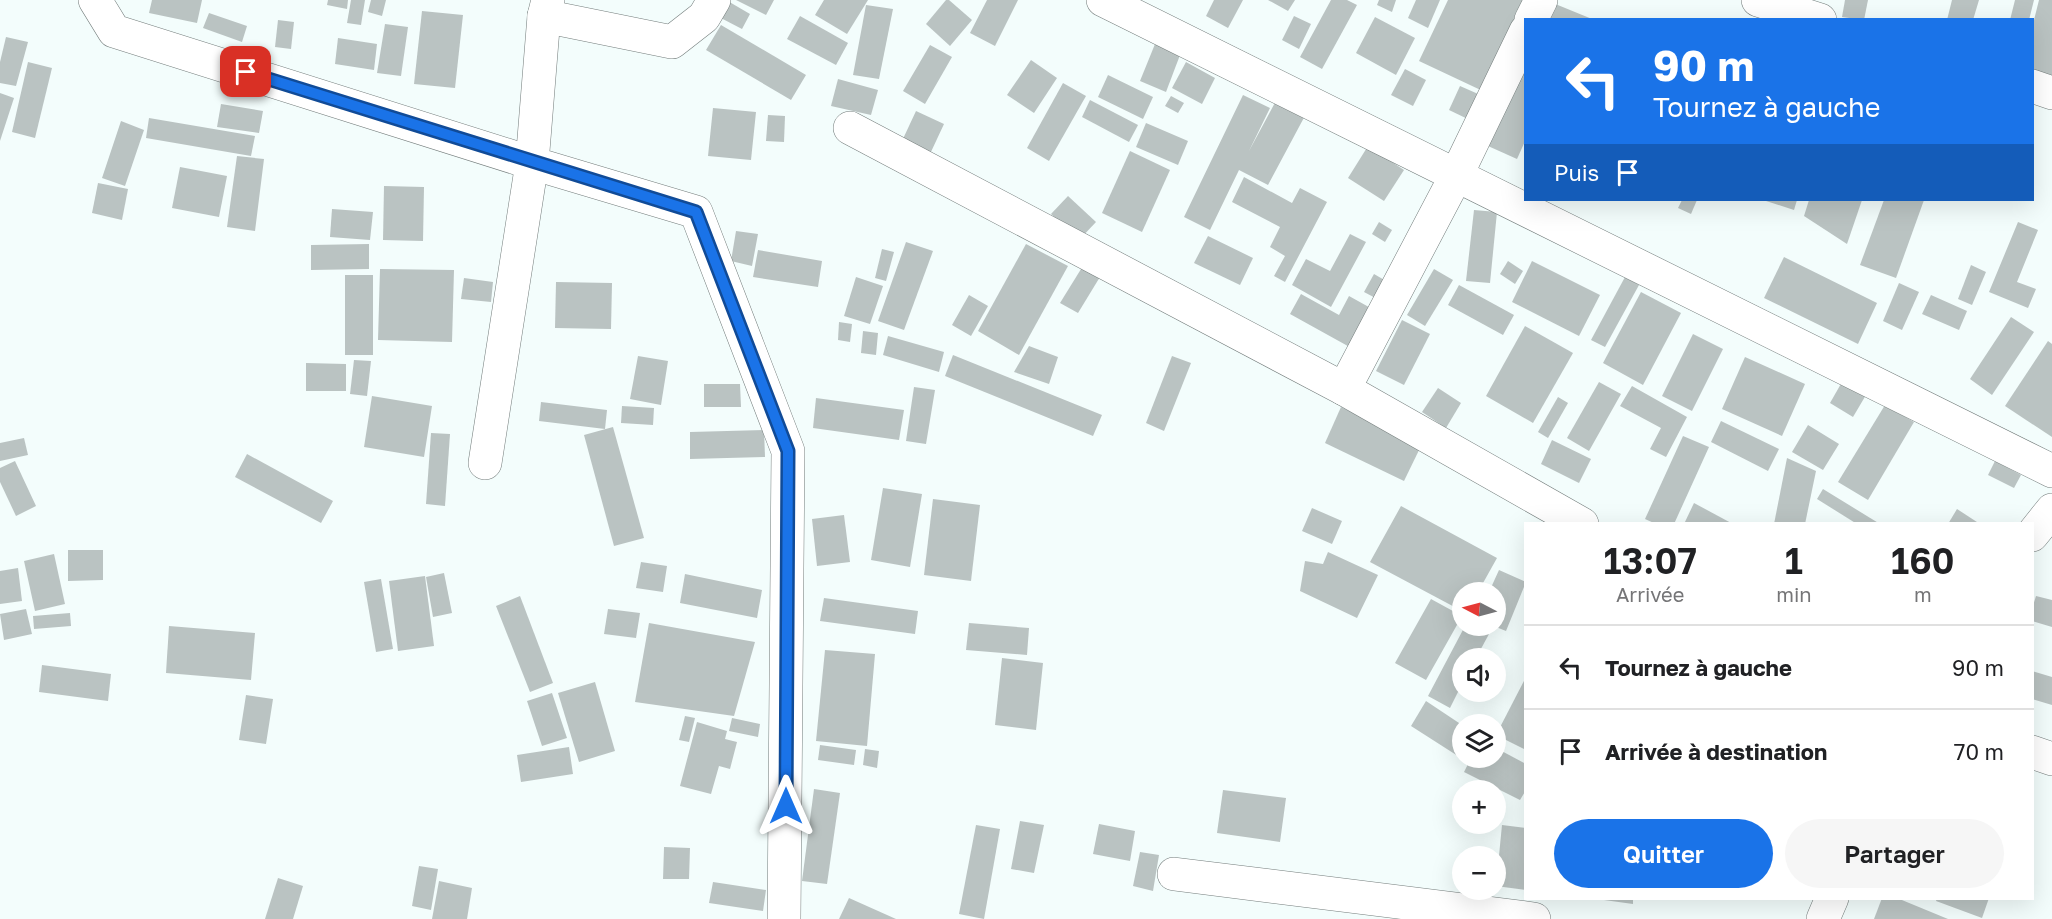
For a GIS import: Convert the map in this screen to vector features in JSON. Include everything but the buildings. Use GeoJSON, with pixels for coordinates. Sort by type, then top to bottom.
{"type":"FeatureCollection","features":[{"type":"Feature","properties":{"kind":"street"},"geometry":{"type":"LineString","coordinates":[[95,0],[114,31],[532,163],[696,212],[788,451],[784,919]]}},
{"type":"Feature","properties":{"kind":"street"},"geometry":{"type":"LineString","coordinates":[[485,462],[532,163],[546,8],[672,42],[704,17],[714,0]]}},
{"type":"Feature","properties":{"kind":"street"},"geometry":{"type":"LineString","coordinates":[[1103,0],[2052,471]]}},
{"type":"Feature","properties":{"kind":"street"},"geometry":{"type":"LineString","coordinates":[[1532,18],[1540,0]]}},
{"type":"Feature","properties":{"kind":"street"},"geometry":{"type":"LineString","coordinates":[[1758,0],[1814,18]]}},
{"type":"Feature","properties":{"kind":"street"},"geometry":{"type":"LineString","coordinates":[[1344,389],[1456,176],[1524,35]]}},
{"type":"Feature","properties":{"kind":"street"},"geometry":{"type":"LineString","coordinates":[[2034,87],[2052,93]]}},
{"type":"Feature","properties":{"kind":"street"},"geometry":{"type":"LineString","coordinates":[[850,128],[1344,389],[1578,522]]}},
{"type":"Feature","properties":{"kind":"street"},"geometry":{"type":"LineString","coordinates":[[2034,532],[2052,510]]}},
{"type":"Feature","properties":{"kind":"street"},"geometry":{"type":"LineString","coordinates":[[2034,753],[2052,759]]}},
{"type":"Feature","properties":{"kind":"street"},"geometry":{"type":"LineString","coordinates":[[1174,874],[1399,911],[1534,919]]}},
{"type":"Feature","properties":{"kind":"street"},"geometry":{"type":"LineString","coordinates":[[1823,919],[1831,900]]}},
{"type":"Feature","properties":{"kind":"route"},"geometry":{"type":"LineString","coordinates":[[246,72],[532,163],[696,212],[788,451],[786,806]]}}]}
